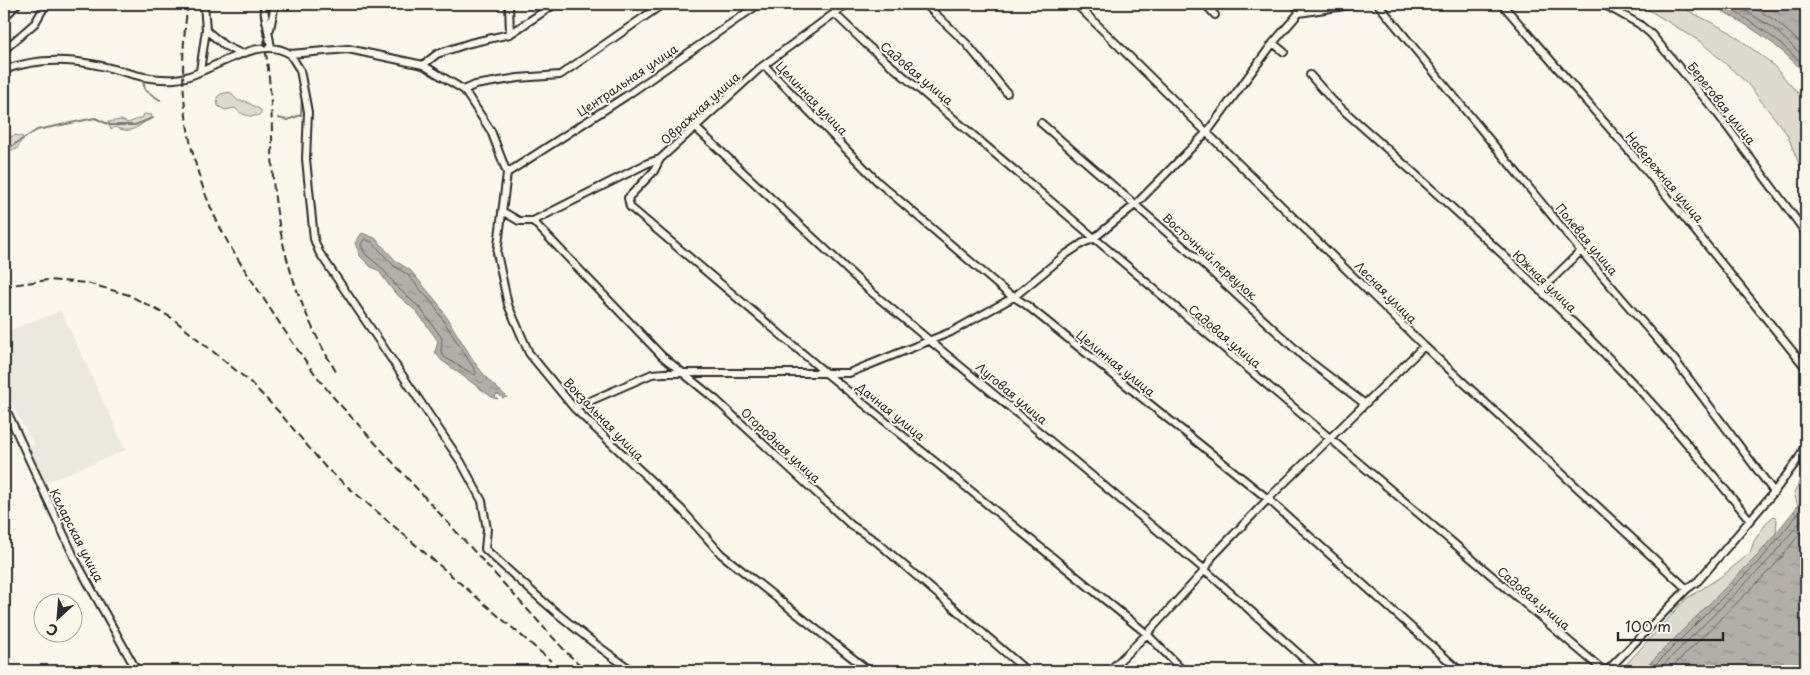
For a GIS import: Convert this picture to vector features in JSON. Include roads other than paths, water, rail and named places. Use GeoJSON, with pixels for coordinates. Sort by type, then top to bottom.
{"type":"FeatureCollection","features":[{"type":"Feature","properties":{"kind":"street"},"geometry":{"type":"LineString","coordinates":[[4,18],[17,4]]}},
{"type":"Feature","properties":{"kind":"street"},"geometry":{"type":"LineString","coordinates":[[4,50],[34,23],[46,4]]}},
{"type":"Feature","properties":{"kind":"street"},"geometry":{"type":"LineString","coordinates":[[200,71],[206,30],[204,4]]}},
{"type":"Feature","properties":{"kind":"street"},"geometry":{"type":"LineString","coordinates":[[263,4],[271,47]]}},
{"type":"Feature","properties":{"kind":"street"},"geometry":{"type":"LineString","coordinates":[[269,31],[275,4]]}},
{"type":"Feature","properties":{"kind":"street"},"geometry":{"type":"LineString","coordinates":[[509,4],[510,34]]}},
{"type":"Feature","properties":{"kind":"street"},"geometry":{"type":"LineString","coordinates":[[290,54],[348,49],[423,65],[437,54],[470,43],[510,34],[555,4]]}},
{"type":"Feature","properties":{"kind":"street","name":"Центральная улица"},"geometry":{"type":"LineString","coordinates":[[507,173],[626,96],[759,4]]}},
{"type":"Feature","properties":{"kind":"street","name":"Овражная улица"},"geometry":{"type":"LineString","coordinates":[[533,221],[648,163],[660,159],[764,66],[847,4]]}},
{"type":"Feature","properties":{"kind":"street"},"geometry":{"type":"LineString","coordinates":[[925,4],[966,43],[1007,93]]}},
{"type":"Feature","properties":{"kind":"street","name":"Лесная улица"},"geometry":{"type":"LineString","coordinates":[[1076,4],[1208,131],[1424,346],[1687,589]]}},
{"type":"Feature","properties":{"kind":"street"},"geometry":{"type":"LineString","coordinates":[[1205,4],[1215,15]]}},
{"type":"Feature","properties":{"kind":"street"},"geometry":{"type":"LineString","coordinates":[[1296,4],[1300,13]]}},
{"type":"Feature","properties":{"kind":"street"},"geometry":{"type":"LineString","coordinates":[[574,408],[652,374],[849,373],[951,332],[1014,297],[1083,242],[1093,239],[1136,204],[1208,131],[1273,43],[1300,13],[1357,4]]}},
{"type":"Feature","properties":{"kind":"street","name":"Полевая улица"},"geometry":{"type":"LineString","coordinates":[[1378,4],[1581,252],[1674,359],[1774,492]]}},
{"type":"Feature","properties":{"kind":"street","name":"Набережная улица"},"geometry":{"type":"LineString","coordinates":[[1502,4],[1650,175],[1806,368]]}},
{"type":"Feature","properties":{"kind":"street","name":"Береговая улица"},"geometry":{"type":"LineString","coordinates":[[1604,4],[1639,24],[1651,34],[1717,113],[1806,233]]}},
{"type":"Feature","properties":{"kind":"street"},"geometry":{"type":"LineString","coordinates":[[464,90],[475,85],[518,78],[560,75],[660,6]]}},
{"type":"Feature","properties":{"kind":"street","name":"Садовая улица"},"geometry":{"type":"LineString","coordinates":[[835,14],[867,45],[1093,239],[1605,671]]}},
{"type":"Feature","properties":{"kind":"street"},"geometry":{"type":"LineString","coordinates":[[206,30],[224,46],[242,54]]}},
{"type":"Feature","properties":{"kind":"street"},"geometry":{"type":"LineString","coordinates":[[1273,43],[1284,52]]}},
{"type":"Feature","properties":{"kind":"street"},"geometry":{"type":"LineString","coordinates":[[4,70],[28,63],[58,61],[96,65],[153,80],[182,78],[242,54],[271,47],[282,49],[290,54],[300,70],[308,112],[306,159],[314,239],[320,252],[461,462],[482,501],[487,529],[485,548],[538,598],[607,654],[632,671]]}},
{"type":"Feature","properties":{"kind":"street","name":"Вокзальная улица"},"geometry":{"type":"LineString","coordinates":[[423,65],[464,90],[491,131],[507,173],[496,253],[508,305],[530,353],[574,408],[682,510],[722,554],[869,671]]}},
{"type":"Feature","properties":{"kind":"street","name":"Целинная улица"},"geometry":{"type":"LineString","coordinates":[[764,66],[878,182],[1014,297],[1268,499],[1460,671]]}},
{"type":"Feature","properties":{"kind":"street","name":"Южная улица"},"geometry":{"type":"LineString","coordinates":[[1310,75],[1333,101],[1540,291],[1631,381],[1686,442],[1749,519]]}},
{"type":"Feature","properties":{"kind":"street","name":"Восточный переулок"},"geometry":{"type":"LineString","coordinates":[[1041,123],[1136,204],[1304,358],[1365,404]]}},
{"type":"Feature","properties":{"kind":"street","name":"Луговая улица"},"geometry":{"type":"LineString","coordinates":[[696,128],[869,290],[1204,570],[1318,671]]}},
{"type":"Feature","properties":{"kind":"street","name":"Дачная улица"},"geometry":{"type":"LineString","coordinates":[[660,159],[654,171],[628,198],[630,207],[827,374],[1147,634],[1184,671]]}},
{"type":"Feature","properties":{"kind":"street"},"geometry":{"type":"LineString","coordinates":[[502,211],[519,221],[533,221]]}},
{"type":"Feature","properties":{"kind":"street","name":"Огородная улица"},"geometry":{"type":"LineString","coordinates":[[533,221],[662,356],[716,400],[851,525],[877,542],[1027,671]]}},
{"type":"Feature","properties":{"kind":"street"},"geometry":{"type":"LineString","coordinates":[[1540,291],[1581,252]]}},
{"type":"Feature","properties":{"kind":"street"},"geometry":{"type":"LineString","coordinates":[[1109,671],[1147,634],[1204,570],[1212,557],[1268,499],[1424,346]]}},
{"type":"Feature","properties":{"kind":"street","name":"Каларская улица"},"geometry":{"type":"LineString","coordinates":[[4,405],[77,563],[137,671]]}},
{"type":"Feature","properties":{"kind":"street"},"geometry":{"type":"LineString","coordinates":[[1605,671],[1687,589],[1698,581],[1774,492],[1799,458],[1806,443]]}},
{"type":"Feature","properties":{"kind":"water"},"geometry":{"type":"Polygon","coordinates":[[[1709,4],[1806,4],[1806,75],[1785,54],[1761,35],[1709,4]]]}},
{"type":"Feature","properties":{"kind":"water"},"geometry":{"type":"Polygon","coordinates":[[[362,233],[375,238],[397,262],[410,270],[437,302],[475,363],[488,380],[507,397],[503,398],[498,394],[495,396],[498,399],[493,398],[441,360],[435,352],[438,341],[417,312],[394,292],[378,270],[371,267],[360,256],[355,243],[362,233]]]}},
{"type":"Feature","properties":{"kind":"water"},"geometry":{"type":"Polygon","coordinates":[[[1806,496],[1806,671],[1642,671],[1759,554],[1806,496]]]}},
{"type":"Feature","properties":{"kind":"waterway"},"geometry":{"type":"LineString","coordinates":[[143,81],[145,90],[160,100]]}},
{"type":"Feature","properties":{"kind":"waterway"},"geometry":{"type":"LineString","coordinates":[[278,118],[287,120],[301,115],[302,97]]}},
{"type":"Feature","properties":{"kind":"waterway"},"geometry":{"type":"LineString","coordinates":[[4,151],[37,130],[95,118],[110,125],[135,125],[153,118]]}},
{"type":"Feature","properties":{"kind":"railway"},"geometry":{"type":"LineString","coordinates":[[188,4],[183,64],[184,93],[192,151],[211,207],[232,250],[277,320],[334,398],[569,655],[587,671]]}},
{"type":"Feature","properties":{"kind":"railway"},"geometry":{"type":"LineString","coordinates":[[260,4],[270,93],[274,190],[282,239],[304,309],[338,375]]}},
{"type":"Feature","properties":{"kind":"railway"},"geometry":{"type":"LineString","coordinates":[[4,286],[48,280],[87,283],[129,295],[172,318],[250,382],[279,412],[326,468],[551,661]]}}]}
